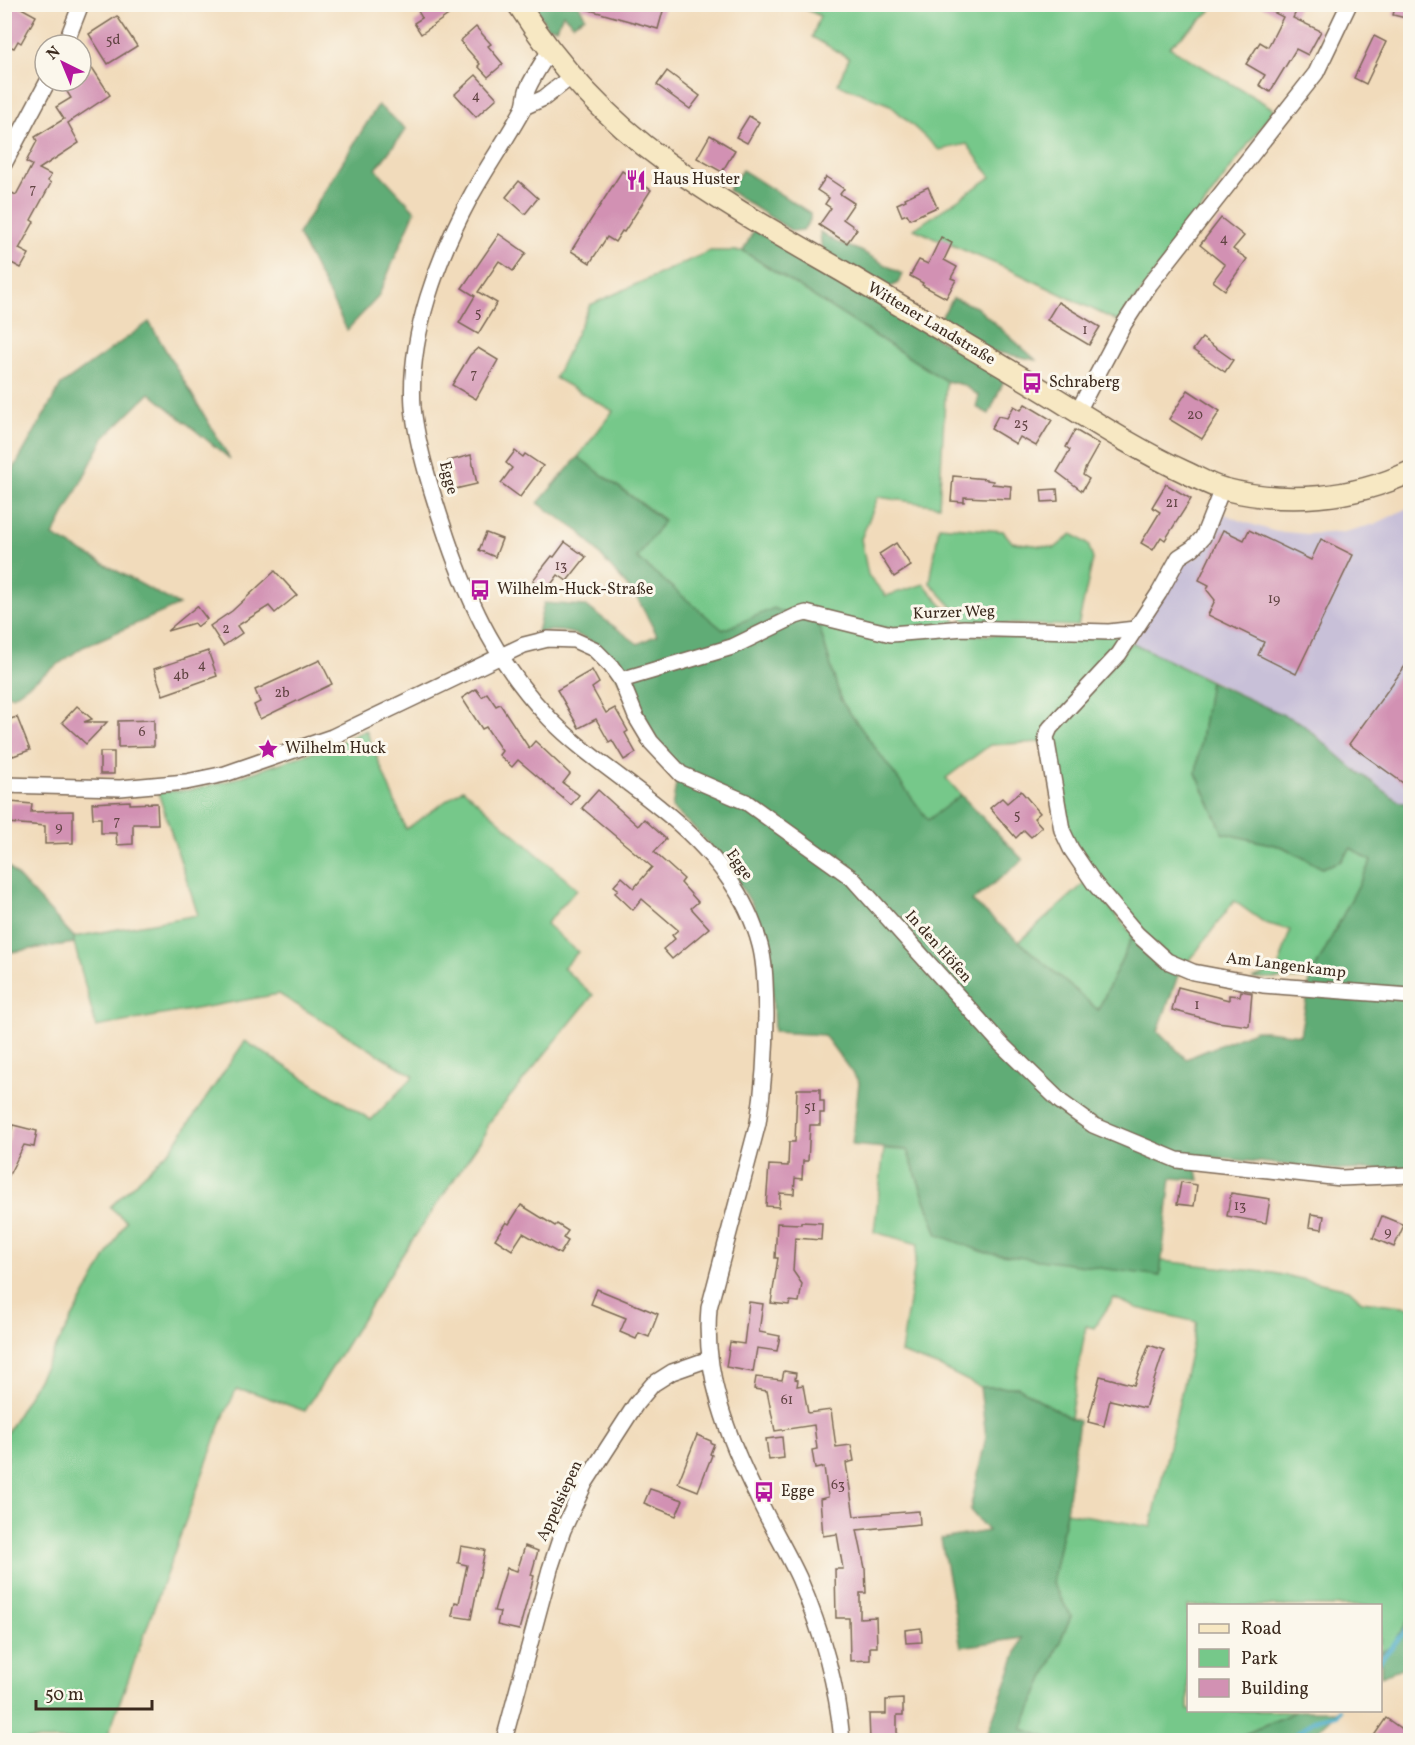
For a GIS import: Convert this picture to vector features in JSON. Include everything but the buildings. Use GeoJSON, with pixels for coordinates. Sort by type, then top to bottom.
{"type":"FeatureCollection","features":[{"type":"Feature","properties":{"kind":"main road","name":"Wittener Landstraße"},"geometry":{"type":"LineString","coordinates":[[518,4],[550,50],[613,118],[692,180],[1154,458],[1222,489],[1263,496],[1322,497],[1381,483],[1410,472]]}},
{"type":"Feature","properties":{"kind":"street"},"geometry":{"type":"LineString","coordinates":[[70,33],[81,4]]}},
{"type":"Feature","properties":{"kind":"street"},"geometry":{"type":"LineString","coordinates":[[1078,411],[1124,324],[1150,284],[1316,73],[1349,4]]}},
{"type":"Feature","properties":{"kind":"street","name":"Egge"},"geometry":{"type":"LineString","coordinates":[[550,50],[528,89],[524,107],[472,194],[440,259],[423,316],[413,390],[418,434],[438,513],[467,595],[482,627],[500,655],[526,692],[551,720],[595,758],[672,817],[707,852],[743,904],[761,946],[765,984],[766,1041],[761,1102],[758,1123],[709,1308],[707,1339],[709,1359],[720,1405],[741,1463],[798,1576],[818,1626],[834,1690],[842,1740]]}},
{"type":"Feature","properties":{"kind":"street"},"geometry":{"type":"LineString","coordinates":[[524,107],[544,98],[572,76]]}},
{"type":"Feature","properties":{"kind":"street"},"geometry":{"type":"LineString","coordinates":[[4,164],[42,93]]}},
{"type":"Feature","properties":{"kind":"street"},"geometry":{"type":"LineString","coordinates":[[1135,629],[1179,557],[1193,548],[1203,537],[1222,489]]}},
{"type":"Feature","properties":{"kind":"street","name":"Kurzer Weg"},"geometry":{"type":"LineString","coordinates":[[621,680],[732,647],[796,616],[806,614],[891,634],[964,628],[1109,632],[1135,629]]}},
{"type":"Feature","properties":{"kind":"street","name":"Am Langenkamp"},"geometry":{"type":"LineString","coordinates":[[1135,629],[1119,654],[1050,728],[1046,737],[1062,831],[1094,883],[1137,934],[1167,961],[1193,972],[1263,985],[1410,996]]}},
{"type":"Feature","properties":{"kind":"street","name":"In den Höfen"},"geometry":{"type":"LineString","coordinates":[[500,655],[524,645],[548,639],[574,640],[594,649],[621,680],[636,717],[651,742],[681,774],[746,802],[852,878],[1001,1044],[1061,1102],[1093,1125],[1177,1160],[1341,1178],[1410,1175]]}},
{"type":"Feature","properties":{"kind":"street"},"geometry":{"type":"LineString","coordinates":[[4,785],[120,788],[186,782],[225,774],[332,737],[500,655]]}},
{"type":"Feature","properties":{"kind":"street","name":"Appelsiepen"},"geometry":{"type":"LineString","coordinates":[[504,1740],[550,1569],[563,1530],[585,1483],[636,1404],[653,1384],[672,1372],[709,1359]]}},
{"type":"Feature","properties":{"kind":"shaded area"},"geometry":{"type":"Polygon","coordinates":[[[1410,507],[1410,804],[1400,802],[1354,769],[1301,723],[1131,642],[1184,562],[1202,553],[1223,513],[1273,531],[1308,534],[1345,532],[1375,524],[1410,507]]]}},
{"type":"Feature","properties":{"kind":"green space"},"geometry":{"type":"Polygon","coordinates":[[[535,5],[579,5],[585,17],[573,24],[563,14],[557,28],[547,27],[535,5]]]}},
{"type":"Feature","properties":{"kind":"green space"},"geometry":{"type":"Polygon","coordinates":[[[797,5],[1201,5],[1211,11],[1169,47],[1274,109],[1119,322],[1015,272],[914,229],[991,177],[967,144],[939,150],[890,105],[838,84],[849,58],[812,37],[820,16],[797,5]]]}},
{"type":"Feature","properties":{"kind":"green space"},"geometry":{"type":"Polygon","coordinates":[[[378,105],[406,129],[376,169],[415,211],[378,297],[347,330],[298,234],[378,105]]]}},
{"type":"Feature","properties":{"kind":"green space"},"geometry":{"type":"Polygon","coordinates":[[[742,170],[810,213],[810,220],[803,230],[792,231],[728,190],[742,170]]]}},
{"type":"Feature","properties":{"kind":"green space"},"geometry":{"type":"Polygon","coordinates":[[[754,230],[1005,378],[989,414],[976,407],[979,396],[964,385],[946,381],[743,251],[754,230]]]}},
{"type":"Feature","properties":{"kind":"green space"},"geometry":{"type":"Polygon","coordinates":[[[820,232],[902,274],[898,283],[887,289],[822,252],[820,232]]]}},
{"type":"Feature","properties":{"kind":"green space"},"geometry":{"type":"Polygon","coordinates":[[[710,251],[743,251],[946,381],[939,506],[878,497],[861,539],[868,575],[886,596],[924,584],[959,625],[893,629],[788,615],[774,609],[723,630],[637,558],[664,520],[578,457],[613,411],[555,378],[590,305],[710,251]]]}},
{"type":"Feature","properties":{"kind":"green space"},"geometry":{"type":"Polygon","coordinates":[[[953,298],[976,307],[1036,360],[991,351],[940,319],[953,298]]]}},
{"type":"Feature","properties":{"kind":"green space"},"geometry":{"type":"Polygon","coordinates":[[[149,322],[230,459],[150,393],[104,438],[53,536],[179,605],[83,647],[13,696],[4,693],[5,484],[61,385],[149,322]]]}},
{"type":"Feature","properties":{"kind":"green space"},"geometry":{"type":"Polygon","coordinates":[[[578,457],[664,521],[637,558],[723,630],[774,608],[788,615],[817,619],[841,701],[928,820],[961,795],[1023,860],[972,901],[1098,1010],[1133,935],[1180,970],[1158,1031],[1186,1059],[1256,1030],[1300,1035],[1310,979],[1371,861],[1351,848],[1341,861],[1322,868],[1283,847],[1223,833],[1196,773],[1210,681],[1301,723],[1354,769],[1400,802],[1410,804],[1410,1175],[1408,1168],[1340,1170],[1198,1156],[1199,1180],[1171,1178],[1160,1276],[986,1253],[938,1235],[907,1150],[852,1145],[859,1082],[824,1035],[774,1032],[771,962],[753,906],[730,869],[695,829],[672,808],[677,778],[598,645],[569,632],[537,632],[544,603],[586,606],[638,644],[657,635],[636,596],[580,532],[538,503],[578,457]]]}},
{"type":"Feature","properties":{"kind":"green space"},"geometry":{"type":"Polygon","coordinates":[[[939,526],[1003,531],[1012,542],[1055,548],[1072,534],[1088,544],[1093,559],[1078,626],[967,623],[930,583],[939,526]]]}},
{"type":"Feature","properties":{"kind":"green space"},"geometry":{"type":"Polygon","coordinates":[[[817,619],[943,635],[1126,635],[1041,742],[990,745],[946,778],[961,795],[928,821],[841,701],[817,619]]]}},
{"type":"Feature","properties":{"kind":"green space"},"geometry":{"type":"Polygon","coordinates":[[[1131,642],[1210,681],[1196,773],[1223,833],[1283,847],[1322,868],[1341,861],[1351,848],[1371,861],[1310,979],[1252,979],[1278,970],[1290,930],[1265,923],[1234,901],[1187,964],[1169,957],[1139,930],[1095,875],[1066,828],[1050,739],[1131,642]]]}},
{"type":"Feature","properties":{"kind":"green space"},"geometry":{"type":"Polygon","coordinates":[[[366,730],[406,829],[463,789],[577,889],[546,924],[578,952],[563,968],[593,995],[487,1125],[486,1133],[400,1258],[305,1411],[252,1392],[236,1390],[223,1418],[106,1740],[5,1740],[4,1465],[8,1458],[5,1456],[5,1436],[126,1221],[110,1207],[172,1148],[245,1041],[371,1120],[414,1076],[279,994],[96,1027],[74,937],[198,915],[158,792],[190,790],[228,781],[336,744],[366,730]]]}},
{"type":"Feature","properties":{"kind":"green space"},"geometry":{"type":"Polygon","coordinates":[[[5,863],[74,937],[74,943],[5,953],[5,863]]]}},
{"type":"Feature","properties":{"kind":"green space"},"geometry":{"type":"Polygon","coordinates":[[[1087,881],[1133,935],[1098,1010],[1019,942],[1087,881]]]}},
{"type":"Feature","properties":{"kind":"green space"},"geometry":{"type":"Polygon","coordinates":[[[884,1149],[907,1150],[938,1235],[1160,1276],[1161,1261],[1273,1273],[1349,1289],[1362,1301],[1410,1307],[1410,1618],[1392,1646],[1382,1652],[1382,1604],[1187,1604],[1187,1712],[1295,1712],[1243,1735],[1238,1740],[1055,1740],[1022,1729],[1071,1616],[1052,1583],[1066,1512],[1151,1527],[1197,1322],[1137,1308],[1114,1298],[1094,1328],[1086,1326],[1070,1418],[1018,1387],[980,1387],[942,1368],[901,1353],[918,1244],[874,1232],[884,1149]]]}},
{"type":"Feature","properties":{"kind":"green space"},"geometry":{"type":"Polygon","coordinates":[[[980,1387],[1018,1387],[1079,1421],[1066,1512],[1052,1583],[1071,1616],[1022,1729],[1055,1740],[985,1740],[1022,1638],[961,1647],[941,1539],[988,1531],[970,1510],[986,1437],[980,1387]]]}},
{"type":"Feature","properties":{"kind":"green space"},"geometry":{"type":"Polygon","coordinates":[[[1410,1618],[1410,1659],[1407,1666],[1382,1676],[1382,1652],[1392,1646],[1410,1618]]]}},
{"type":"Feature","properties":{"kind":"green space"},"geometry":{"type":"Polygon","coordinates":[[[1295,1712],[1337,1712],[1308,1740],[1238,1740],[1243,1735],[1295,1712]]]}},
{"type":"Feature","properties":{"kind":"waterway"},"geometry":{"type":"LineString","coordinates":[[1382,1659],[1410,1625]]}},
{"type":"Feature","properties":{"kind":"waterway"},"geometry":{"type":"LineString","coordinates":[[1289,1740],[1314,1720],[1336,1715],[1338,1712]]}},
{"type":"Feature","properties":{"kind":"place","name":"Haus Huster"},"geometry":{"type":"Point","coordinates":[636,180]}},
{"type":"Feature","properties":{"kind":"place","name":"Schraberg"},"geometry":{"type":"Point","coordinates":[1032,383]}},
{"type":"Feature","properties":{"kind":"place","name":"Wilhelm-Huck-Straße"},"geometry":{"type":"Point","coordinates":[480,590]}},
{"type":"Feature","properties":{"kind":"place","name":"Wilhelm Huck"},"geometry":{"type":"Point","coordinates":[268,749]}},
{"type":"Feature","properties":{"kind":"place","name":"Egge"},"geometry":{"type":"Point","coordinates":[764,1492]}}]}
